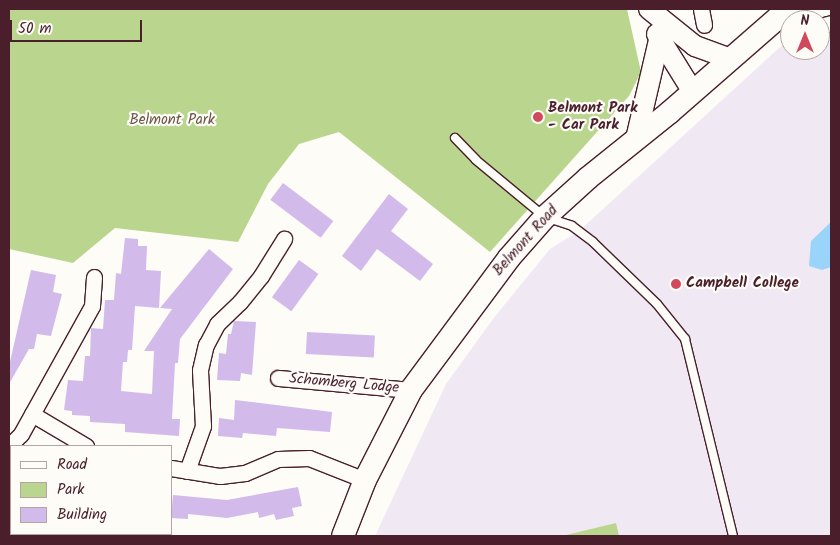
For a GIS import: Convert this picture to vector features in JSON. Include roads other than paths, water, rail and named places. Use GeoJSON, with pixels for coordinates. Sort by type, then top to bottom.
{"type":"FeatureCollection","features":[{"type":"Feature","properties":{"kind":"main road","name":"Belmont Road"},"geometry":{"type":"LineString","coordinates":[[343,536],[365,480],[411,390],[503,266],[545,217],[789,9]]}},
{"type":"Feature","properties":{"kind":"street"},"geometry":{"type":"LineString","coordinates":[[648,9],[659,40],[693,92]]}},
{"type":"Feature","properties":{"kind":"street"},"geometry":{"type":"LineString","coordinates":[[648,9],[694,46],[730,59]]}},
{"type":"Feature","properties":{"kind":"street"},"geometry":{"type":"LineString","coordinates":[[701,9],[704,25]]}},
{"type":"Feature","properties":{"kind":"street"},"geometry":{"type":"LineString","coordinates":[[636,139],[659,40]]}},
{"type":"Feature","properties":{"kind":"street"},"geometry":{"type":"LineString","coordinates":[[187,471],[203,426],[200,370],[206,345],[217,324],[240,302],[261,276],[284,239]]}},
{"type":"Feature","properties":{"kind":"street"},"geometry":{"type":"LineString","coordinates":[[9,446],[32,414],[92,306],[94,277]]}},
{"type":"Feature","properties":{"kind":"street","name":"Schomberg Lodge"},"geometry":{"type":"LineString","coordinates":[[278,378],[411,390]]}},
{"type":"Feature","properties":{"kind":"street"},"geometry":{"type":"LineString","coordinates":[[32,414],[84,445]]}},
{"type":"Feature","properties":{"kind":"street"},"geometry":{"type":"LineString","coordinates":[[172,468],[220,476],[245,473],[278,459],[309,458],[365,480]]}},
{"type":"Feature","properties":{"kind":"lane"},"geometry":{"type":"LineString","coordinates":[[455,138],[476,160],[545,217],[572,226],[593,242],[657,304],[685,339],[733,536]]}},
{"type":"Feature","properties":{"kind":"water"},"geometry":{"type":"Polygon","coordinates":[[[831,222],[831,267],[822,270],[809,266],[811,241],[831,222]]]}},
{"type":"Feature","properties":{"kind":"place","name":"Belmont Park - Car Park"},"geometry":{"type":"Point","coordinates":[538,117]}},
{"type":"Feature","properties":{"kind":"place","name":"Campbell College"},"geometry":{"type":"Point","coordinates":[676,284]}},
{"type":"Feature","properties":{"kind":"park label","name":"Belmont Park"},"geometry":{"type":"Point","coordinates":[172,121]}}]}
